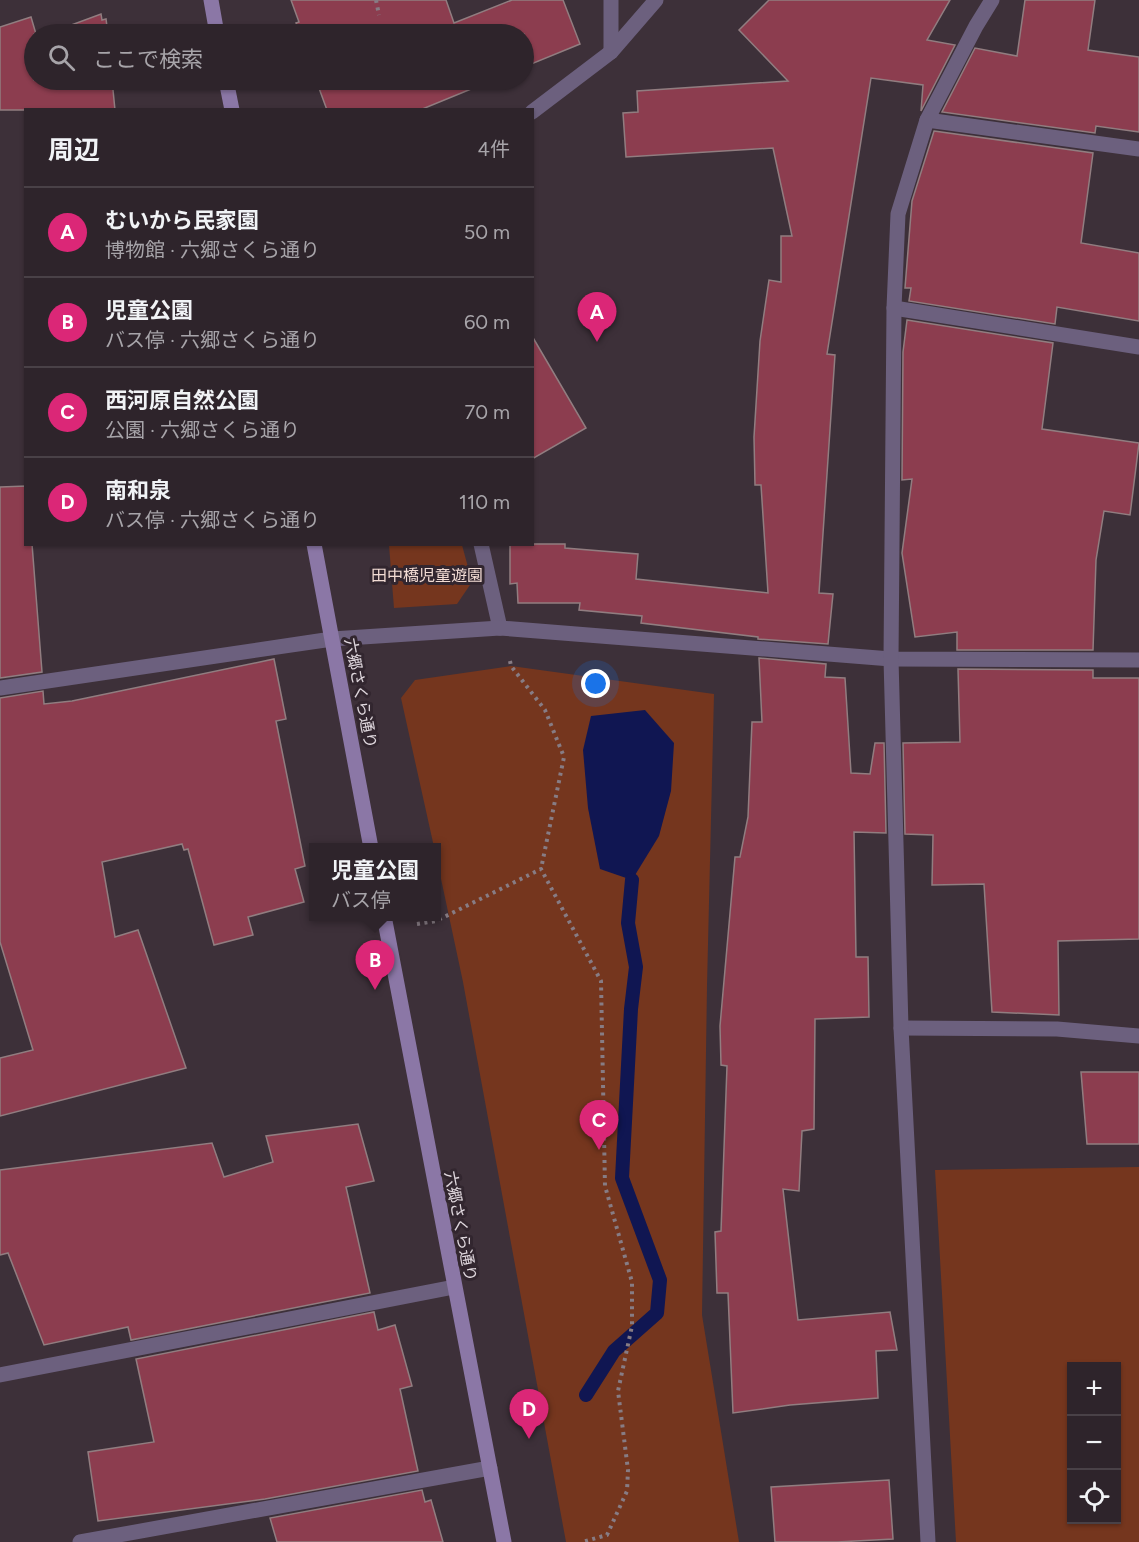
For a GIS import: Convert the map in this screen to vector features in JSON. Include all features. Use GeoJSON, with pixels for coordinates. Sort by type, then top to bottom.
{"type":"FeatureCollection","features":[{"type":"Feature","properties":{"kind":"main road"},"geometry":{"type":"LineString","coordinates":[[211,0],[215,24]]}},
{"type":"Feature","properties":{"kind":"main road"},"geometry":{"type":"LineString","coordinates":[[228,90],[232,108]]}},
{"type":"Feature","properties":{"kind":"main road","name":"六郷さくら通り"},"geometry":{"type":"LineString","coordinates":[[314,546],[370,843]]}},
{"type":"Feature","properties":{"kind":"main road","name":"六郷さくら通り"},"geometry":{"type":"LineString","coordinates":[[385,923],[504,1542]]}},
{"type":"Feature","properties":{"kind":"street"},"geometry":{"type":"LineString","coordinates":[[611,0],[611,52]]}},
{"type":"Feature","properties":{"kind":"street"},"geometry":{"type":"LineString","coordinates":[[534,110],[611,52],[656,0]]}},
{"type":"Feature","properties":{"kind":"street"},"geometry":{"type":"LineString","coordinates":[[928,1542],[901,1028],[891,659],[894,308],[898,214],[927,120],[992,0]]}},
{"type":"Feature","properties":{"kind":"street"},"geometry":{"type":"LineString","coordinates":[[927,120],[1139,149]]}},
{"type":"Feature","properties":{"kind":"street"},"geometry":{"type":"LineString","coordinates":[[894,308],[1139,346]]}},
{"type":"Feature","properties":{"kind":"street"},"geometry":{"type":"LineString","coordinates":[[481,546],[500,628]]}},
{"type":"Feature","properties":{"kind":"street"},"geometry":{"type":"LineString","coordinates":[[0,688],[332,639],[500,628],[891,659],[1139,660]]}},
{"type":"Feature","properties":{"kind":"street"},"geometry":{"type":"LineString","coordinates":[[901,1028],[1057,1029],[1139,1036]]}},
{"type":"Feature","properties":{"kind":"street"},"geometry":{"type":"LineString","coordinates":[[0,1375],[454,1287]]}},
{"type":"Feature","properties":{"kind":"street"},"geometry":{"type":"LineString","coordinates":[[80,1542],[489,1468]]}},
{"type":"Feature","properties":{"kind":"path"},"geometry":{"type":"LineString","coordinates":[[376,0],[379,15]]}},
{"type":"Feature","properties":{"kind":"path"},"geometry":{"type":"LineString","coordinates":[[500,628],[511,666],[545,710],[564,757],[541,869],[601,981],[605,1186],[632,1282],[632,1326],[618,1390],[628,1470],[627,1491],[607,1535],[582,1542]]}},
{"type":"Feature","properties":{"kind":"path"},"geometry":{"type":"LineString","coordinates":[[441,919],[541,869]]}},
{"type":"Feature","properties":{"kind":"path"},"geometry":{"type":"LineString","coordinates":[[385,923],[436,921]]}},
{"type":"Feature","properties":{"kind":"green space","name":"田中橋児童遊園"},"geometry":{"type":"Polygon","coordinates":[[[389,546],[462,546],[472,582],[457,604],[394,608],[389,546]]]}},
{"type":"Feature","properties":{"kind":"green space"},"geometry":{"type":"Polygon","coordinates":[[[511,666],[714,694],[702,1315],[739,1542],[566,1542],[463,982],[441,879],[441,843],[433,843],[401,698],[415,680],[511,666]]]}},
{"type":"Feature","properties":{"kind":"green space"},"geometry":{"type":"Polygon","coordinates":[[[1139,1167],[1139,1542],[956,1542],[935,1170],[1139,1167]]]}},
{"type":"Feature","properties":{"kind":"shaded area"},"geometry":{"type":"Polygon","coordinates":[[[645,710],[674,743],[671,791],[659,836],[632,880],[600,869],[588,808],[583,750],[591,716],[645,710]]]}},
{"type":"Feature","properties":{"kind":"building"},"geometry":{"type":"Polygon","coordinates":[[[291,0],[446,0],[454,23],[512,0],[563,0],[580,44],[534,63],[534,24],[296,24],[299,22],[291,0]]]}},
{"type":"Feature","properties":{"kind":"building"},"geometry":{"type":"Polygon","coordinates":[[[769,0],[950,0],[927,40],[955,45],[921,111],[923,85],[871,78],[827,354],[835,355],[819,593],[833,594],[828,644],[758,639],[758,637],[641,623],[642,616],[579,610],[580,603],[518,603],[517,583],[510,584],[510,546],[565,544],[565,548],[638,554],[636,579],[768,593],[761,485],[755,485],[754,437],[760,341],[769,280],[781,282],[781,236],[792,236],[773,148],[626,157],[623,113],[638,112],[637,91],[788,81],[739,30],[769,0]]]}},
{"type":"Feature","properties":{"kind":"building"},"geometry":{"type":"Polygon","coordinates":[[[1025,0],[1095,0],[1088,50],[1139,57],[1139,132],[1096,126],[1095,133],[942,112],[975,48],[1017,56],[1025,0]]]}},
{"type":"Feature","properties":{"kind":"building"},"geometry":{"type":"Polygon","coordinates":[[[101,14],[102,20],[106,19],[107,24],[74,24],[101,14]]]}},
{"type":"Feature","properties":{"kind":"building"},"geometry":{"type":"Polygon","coordinates":[[[31,17],[33,24],[24,24],[24,90],[113,90],[115,108],[0,110],[0,27],[31,17]]]}},
{"type":"Feature","properties":{"kind":"building"},"geometry":{"type":"Polygon","coordinates":[[[320,90],[469,90],[425,108],[326,108],[320,90]]]}},
{"type":"Feature","properties":{"kind":"building"},"geometry":{"type":"Polygon","coordinates":[[[934,131],[1093,153],[1081,243],[1139,253],[1139,321],[1057,307],[1055,324],[909,301],[911,288],[905,288],[912,201],[934,131]]]}},
{"type":"Feature","properties":{"kind":"building"},"geometry":{"type":"Polygon","coordinates":[[[907,320],[1053,343],[1042,429],[1139,443],[1130,515],[1104,511],[1096,560],[1093,650],[957,650],[957,632],[915,637],[902,553],[912,479],[902,480],[903,352],[907,320]]]}},
{"type":"Feature","properties":{"kind":"building"},"geometry":{"type":"Polygon","coordinates":[[[534,339],[586,428],[534,458],[534,339]]]}},
{"type":"Feature","properties":{"kind":"building"},"geometry":{"type":"Polygon","coordinates":[[[24,486],[24,546],[32,546],[42,672],[0,678],[0,487],[24,486]]]}},
{"type":"Feature","properties":{"kind":"building"},"geometry":{"type":"Polygon","coordinates":[[[759,658],[826,664],[825,677],[845,678],[851,773],[870,774],[875,743],[884,743],[886,833],[854,832],[856,957],[868,957],[869,1017],[815,1019],[814,1129],[802,1131],[799,1191],[783,1189],[798,1320],[890,1312],[897,1350],[876,1351],[878,1398],[790,1405],[733,1413],[728,1293],[717,1293],[715,1232],[721,1231],[727,1066],[721,1065],[720,1026],[735,857],[740,857],[748,817],[752,722],[762,722],[759,658]]]}},
{"type":"Feature","properties":{"kind":"building"},"geometry":{"type":"Polygon","coordinates":[[[274,659],[286,719],[276,721],[305,866],[295,869],[304,902],[248,917],[253,935],[214,945],[188,849],[184,850],[182,844],[102,862],[115,937],[138,930],[186,1068],[0,1116],[0,1058],[33,1050],[0,942],[0,698],[43,691],[44,704],[72,701],[274,659]]]}},
{"type":"Feature","properties":{"kind":"building"},"geometry":{"type":"Polygon","coordinates":[[[958,669],[1093,670],[1093,678],[1139,678],[1139,939],[1058,941],[1059,1015],[992,1012],[984,884],[932,885],[933,835],[905,834],[903,743],[960,742],[958,669]]]}},
{"type":"Feature","properties":{"kind":"building"},"geometry":{"type":"Polygon","coordinates":[[[1081,1072],[1139,1072],[1139,1144],[1087,1144],[1081,1072]]]}},
{"type":"Feature","properties":{"kind":"building"},"geometry":{"type":"Polygon","coordinates":[[[358,1124],[374,1181],[346,1187],[370,1293],[131,1340],[128,1327],[44,1345],[8,1253],[0,1255],[0,1170],[212,1143],[224,1177],[273,1162],[266,1136],[358,1124]]]}},
{"type":"Feature","properties":{"kind":"building"},"geometry":{"type":"Polygon","coordinates":[[[374,1312],[378,1330],[395,1325],[412,1386],[400,1389],[418,1471],[265,1499],[98,1521],[88,1452],[154,1442],[136,1359],[374,1312]]]}},
{"type":"Feature","properties":{"kind":"building"},"geometry":{"type":"Polygon","coordinates":[[[889,1480],[893,1539],[775,1542],[771,1487],[889,1480]]]}},
{"type":"Feature","properties":{"kind":"building"},"geometry":{"type":"Polygon","coordinates":[[[422,1490],[425,1502],[431,1500],[443,1542],[277,1542],[270,1518],[422,1490]]]}},
{"type":"Feature","properties":{"kind":"waterway"},"geometry":{"type":"LineString","coordinates":[[586,1395],[614,1351],[657,1313],[660,1280],[622,1178],[631,1009],[636,967],[628,923],[632,880]]}},
{"type":"Feature","properties":{"kind":"place","name":"むいから民家園"},"geometry":{"type":"Point","coordinates":[597,342]}},
{"type":"Feature","properties":{"kind":"place","name":"児童公園"},"geometry":{"type":"Point","coordinates":[375,990]}},
{"type":"Feature","properties":{"kind":"place","name":"西河原自然公園"},"geometry":{"type":"Point","coordinates":[599,1150]}},
{"type":"Feature","properties":{"kind":"place","name":"南和泉"},"geometry":{"type":"Point","coordinates":[529,1439]}}]}
